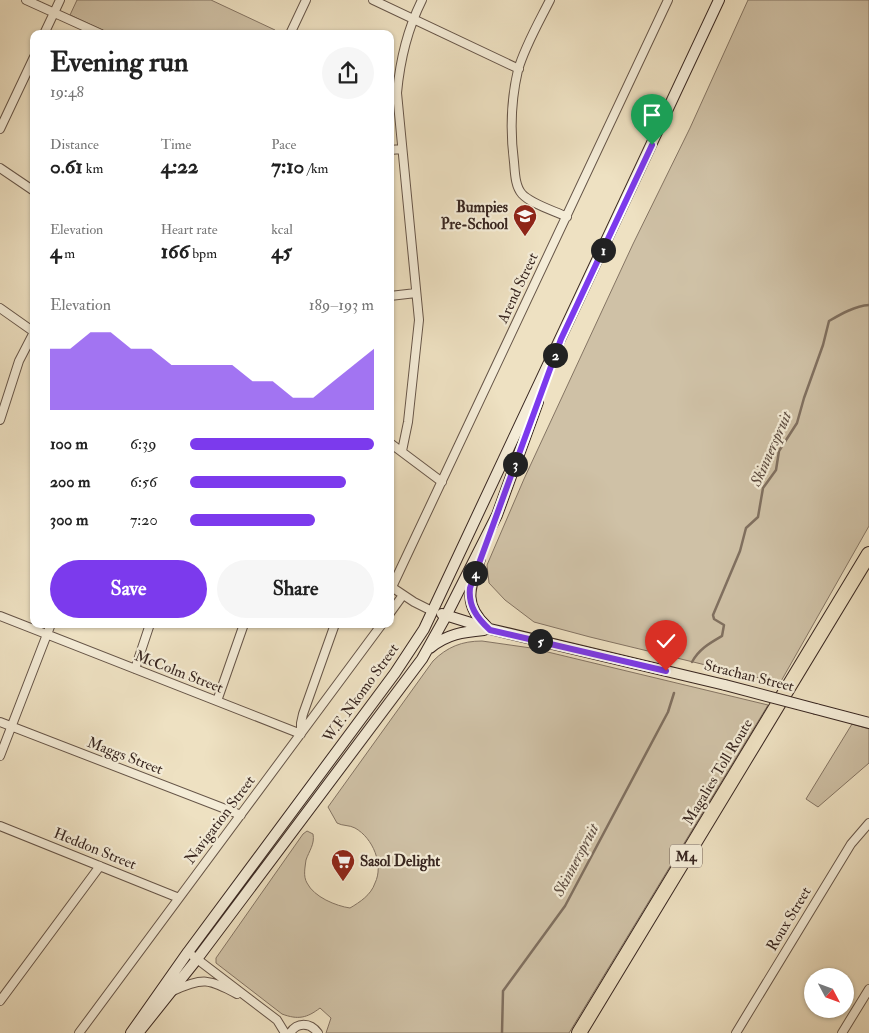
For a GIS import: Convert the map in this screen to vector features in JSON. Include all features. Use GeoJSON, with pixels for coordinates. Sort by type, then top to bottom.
{"type":"FeatureCollection","features":[{"type":"Feature","properties":{"kind":"highway","name":"Magalies Toll Route"},"geometry":{"type":"LineString","coordinates":[[579,1033],[869,554]]}},
{"type":"Feature","properties":{"kind":"highway","name":"Magalies Toll Route"},"geometry":{"type":"LineString","coordinates":[[589,1033],[869,571]]}},
{"type":"Feature","properties":{"kind":"main road","name":"W.F. Nkomo Street"},"geometry":{"type":"LineString","coordinates":[[131,1033],[188,952],[415,645],[561,339],[719,0]]}},
{"type":"Feature","properties":{"kind":"main road","name":"W.F. Nkomo Street"},"geometry":{"type":"LineString","coordinates":[[138,1033],[197,959],[406,682],[426,652],[497,515],[561,339]]}},
{"type":"Feature","properties":{"kind":"main road"},"geometry":{"type":"LineString","coordinates":[[490,630],[476,615],[469,595],[497,515]]}},
{"type":"Feature","properties":{"kind":"main road","name":"Strachan Street"},"geometry":{"type":"LineString","coordinates":[[432,612],[490,630],[724,685],[869,723]]}},
{"type":"Feature","properties":{"kind":"main road"},"geometry":{"type":"LineString","coordinates":[[426,652],[454,634],[490,630]]}},
{"type":"Feature","properties":{"kind":"street"},"geometry":{"type":"LineString","coordinates":[[26,0],[92,30]]}},
{"type":"Feature","properties":{"kind":"street"},"geometry":{"type":"LineString","coordinates":[[46,30],[60,0]]}},
{"type":"Feature","properties":{"kind":"street"},"geometry":{"type":"LineString","coordinates":[[292,30],[306,0]]}},
{"type":"Feature","properties":{"kind":"street"},"geometry":{"type":"LineString","coordinates":[[373,0],[518,69]]}},
{"type":"Feature","properties":{"kind":"street"},"geometry":{"type":"LineString","coordinates":[[402,451],[408,422],[419,320],[397,93],[401,60],[413,18],[422,0]]}},
{"type":"Feature","properties":{"kind":"street"},"geometry":{"type":"LineString","coordinates":[[550,0],[527,46],[518,69],[511,132],[517,185],[521,192],[528,199],[567,217]]}},
{"type":"Feature","properties":{"kind":"street","name":"Arend Street"},"geometry":{"type":"LineString","coordinates":[[394,580],[442,482],[668,0]]}},
{"type":"Feature","properties":{"kind":"street"},"geometry":{"type":"LineString","coordinates":[[0,129],[30,65]]}},
{"type":"Feature","properties":{"kind":"street"},"geometry":{"type":"LineString","coordinates":[[394,150],[402,149]]}},
{"type":"Feature","properties":{"kind":"street"},"geometry":{"type":"LineString","coordinates":[[0,168],[30,188]]}},
{"type":"Feature","properties":{"kind":"street"},"geometry":{"type":"LineString","coordinates":[[394,296],[416,293]]}},
{"type":"Feature","properties":{"kind":"street"},"geometry":{"type":"LineString","coordinates":[[0,308],[30,329]]}},
{"type":"Feature","properties":{"kind":"street"},"geometry":{"type":"LineString","coordinates":[[0,420],[19,362],[30,340]]}},
{"type":"Feature","properties":{"kind":"street"},"geometry":{"type":"LineString","coordinates":[[394,446],[442,482]]}},
{"type":"Feature","properties":{"kind":"street"},"geometry":{"type":"LineString","coordinates":[[394,588],[432,612]]}},
{"type":"Feature","properties":{"kind":"street"},"geometry":{"type":"LineString","coordinates":[[394,607],[403,595]]}},
{"type":"Feature","properties":{"kind":"street","name":"McColm Street"},"geometry":{"type":"LineString","coordinates":[[0,616],[301,734]]}},
{"type":"Feature","properties":{"kind":"street"},"geometry":{"type":"LineString","coordinates":[[0,756],[50,628]]}},
{"type":"Feature","properties":{"kind":"street"},"geometry":{"type":"LineString","coordinates":[[134,669],[149,628]]}},
{"type":"Feature","properties":{"kind":"street"},"geometry":{"type":"LineString","coordinates":[[217,701],[243,628]]}},
{"type":"Feature","properties":{"kind":"street"},"geometry":{"type":"LineString","coordinates":[[301,734],[303,714],[334,628]]}},
{"type":"Feature","properties":{"kind":"street","name":"Navigation Street"},"geometry":{"type":"LineString","coordinates":[[79,1033],[379,628]]}},
{"type":"Feature","properties":{"kind":"street","name":"Maggs Street"},"geometry":{"type":"LineString","coordinates":[[0,722],[241,816]]}},
{"type":"Feature","properties":{"kind":"street","name":"Roux Street"},"geometry":{"type":"LineString","coordinates":[[736,1033],[847,851],[869,823]]}},
{"type":"Feature","properties":{"kind":"street","name":"Heddon Street"},"geometry":{"type":"LineString","coordinates":[[0,826],[179,898]]}},
{"type":"Feature","properties":{"kind":"street"},"geometry":{"type":"LineString","coordinates":[[0,1001],[100,866]]}},
{"type":"Feature","properties":{"kind":"street"},"geometry":{"type":"LineString","coordinates":[[188,952],[277,1020],[285,1033]]}},
{"type":"Feature","properties":{"kind":"street"},"geometry":{"type":"LineString","coordinates":[[172,991],[190,983],[211,981],[264,1010]]}},
{"type":"Feature","properties":{"kind":"street"},"geometry":{"type":"LineString","coordinates":[[842,1033],[869,989]]}},
{"type":"Feature","properties":{"kind":"street"},"geometry":{"type":"LineString","coordinates":[[277,1020],[298,1026]]}},
{"type":"Feature","properties":{"kind":"street"},"geometry":{"type":"LineString","coordinates":[[290,1033],[298,1026],[306,1024],[318,1033]]}},
{"type":"Feature","properties":{"kind":"shaded area"},"geometry":{"type":"Polygon","coordinates":[[[77,0],[211,0],[275,30],[102,30],[70,15],[77,0]]]}},
{"type":"Feature","properties":{"kind":"shaded area"},"geometry":{"type":"Polygon","coordinates":[[[748,0],[869,0],[869,526],[780,683],[534,622],[505,600],[489,583],[487,565],[524,479],[633,244],[690,128],[748,0]]]}},
{"type":"Feature","properties":{"kind":"shaded area"},"geometry":{"type":"Polygon","coordinates":[[[482,641],[531,648],[768,705],[569,1033],[326,1033],[331,1018],[320,1008],[302,1017],[282,1014],[216,963],[216,958],[303,834],[307,831],[313,834],[305,872],[305,878],[310,888],[326,900],[350,908],[368,895],[373,887],[378,868],[372,845],[361,832],[353,827],[337,823],[328,807],[433,661],[455,646],[468,642],[482,641]]]}},
{"type":"Feature","properties":{"kind":"shaded area"},"geometry":{"type":"Polygon","coordinates":[[[852,724],[869,729],[869,763],[818,807],[806,799],[852,724]]]}},
{"type":"Feature","properties":{"kind":"waterway","name":"Skinnerspruit"},"geometry":{"type":"LineString","coordinates":[[692,662],[701,650],[722,636],[724,625],[714,619],[713,615],[740,551],[746,528],[758,517],[763,488],[776,470],[779,451],[797,423],[829,321],[843,313],[869,305]]}},
{"type":"Feature","properties":{"kind":"waterway","name":"Skinnerspruit"},"geometry":{"type":"LineString","coordinates":[[502,1033],[503,991],[565,906],[668,712],[674,693]]}},
{"type":"Feature","properties":{"kind":"place","name":"Bumpies Pre-School"},"geometry":{"type":"Point","coordinates":[525,237]}},
{"type":"Feature","properties":{"kind":"place","name":"Sasol Delight"},"geometry":{"type":"Point","coordinates":[343,882]}},
{"type":"Feature","properties":{"kind":"route"},"geometry":{"type":"LineString","coordinates":[[652,145],[561,339],[469,595],[476,615],[490,630],[666,671]]}}]}
